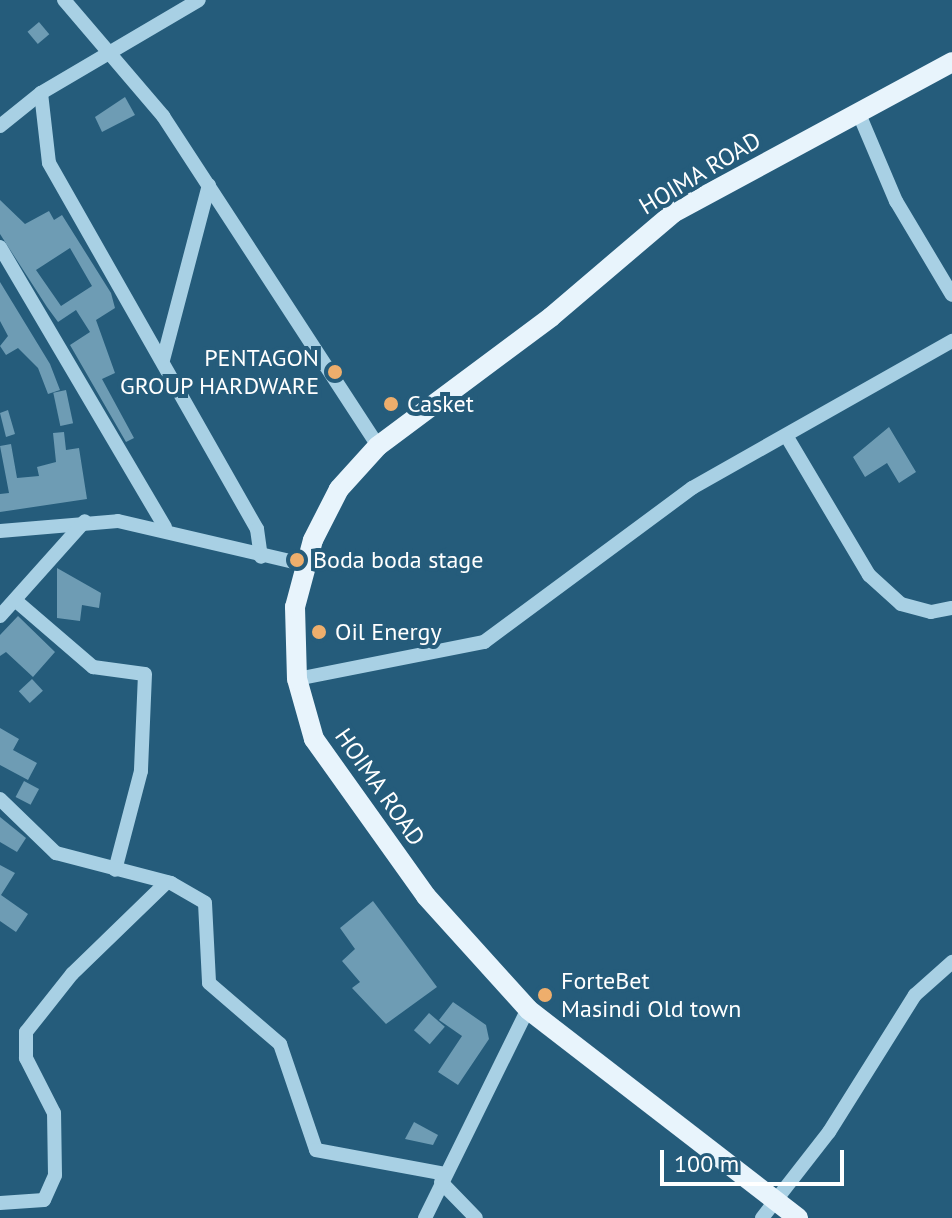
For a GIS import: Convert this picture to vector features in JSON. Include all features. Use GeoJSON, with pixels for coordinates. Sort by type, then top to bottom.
{"type":"FeatureCollection","features":[{"type":"Feature","properties":{"kind":"main road","name":"HOIMA ROAD"},"geometry":{"type":"LineString","coordinates":[[798,1218],[768,1210],[528,1009],[426,896],[340,782],[314,739],[297,679],[303,564],[339,489],[378,446],[551,317],[673,213],[952,62]]}},
{"type":"Feature","properties":{"kind":"street"},"geometry":{"type":"LineString","coordinates":[[64,0],[110,53],[209,185],[378,446]]}},
{"type":"Feature","properties":{"kind":"street"},"geometry":{"type":"LineString","coordinates":[[0,124],[41,93],[199,0]]}},
{"type":"Feature","properties":{"kind":"street"},"geometry":{"type":"LineString","coordinates":[[41,93],[49,163],[257,529],[261,557]]}},
{"type":"Feature","properties":{"kind":"street"},"geometry":{"type":"LineString","coordinates":[[859,114],[896,201],[952,295]]}},
{"type":"Feature","properties":{"kind":"street"},"geometry":{"type":"LineString","coordinates":[[163,360],[209,185]]}},
{"type":"Feature","properties":{"kind":"street"},"geometry":{"type":"LineString","coordinates":[[0,247],[5,265],[165,527]]}},
{"type":"Feature","properties":{"kind":"street"},"geometry":{"type":"LineString","coordinates":[[297,679],[484,642],[661,508],[952,341]]}},
{"type":"Feature","properties":{"kind":"street"},"geometry":{"type":"LineString","coordinates":[[787,437],[869,575],[901,604],[931,612],[952,608]]}},
{"type":"Feature","properties":{"kind":"street"},"geometry":{"type":"LineString","coordinates":[[0,616],[85,521]]}},
{"type":"Feature","properties":{"kind":"street"},"geometry":{"type":"LineString","coordinates":[[0,531],[85,521],[165,527],[261,557],[303,564]]}},
{"type":"Feature","properties":{"kind":"street"},"geometry":{"type":"LineString","coordinates":[[15,600],[93,667],[145,674],[141,771],[115,870]]}},
{"type":"Feature","properties":{"kind":"street"},"geometry":{"type":"LineString","coordinates":[[0,799],[53,851],[167,882],[206,904],[209,983],[280,1044],[315,1149],[443,1178],[476,1218]]}},
{"type":"Feature","properties":{"kind":"street"},"geometry":{"type":"LineString","coordinates":[[0,1203],[44,1200],[55,1175],[54,1113],[26,1058],[26,1032],[72,974],[167,882]]}},
{"type":"Feature","properties":{"kind":"street"},"geometry":{"type":"LineString","coordinates":[[768,1210],[915,995],[952,962]]}},
{"type":"Feature","properties":{"kind":"street"},"geometry":{"type":"LineString","coordinates":[[425,1218],[528,1009]]}},
{"type":"Feature","properties":{"kind":"building"},"geometry":{"type":"Polygon","coordinates":[[[39,22],[49,34],[38,44],[28,32],[39,22]]]}},
{"type":"Feature","properties":{"kind":"building"},"geometry":{"type":"Polygon","coordinates":[[[125,97],[135,115],[102,132],[95,117],[125,97]]]}},
{"type":"Feature","properties":{"kind":"building"},"geometry":{"type":"Polygon","coordinates":[[[0,200],[25,224],[49,211],[54,220],[62,215],[111,293],[115,308],[96,320],[115,373],[102,379],[134,438],[126,442],[70,345],[90,332],[76,310],[58,322],[0,234],[0,200]],[[70,248],[36,270],[61,306],[92,286],[70,248]]]}},
{"type":"Feature","properties":{"kind":"building"},"geometry":{"type":"Polygon","coordinates":[[[0,282],[50,364],[60,390],[48,394],[38,368],[18,348],[6,355],[0,346],[8,336],[0,321],[0,282]]]}},
{"type":"Feature","properties":{"kind":"building"},"geometry":{"type":"Polygon","coordinates":[[[66,390],[73,423],[60,426],[53,393],[66,390]]]}},
{"type":"Feature","properties":{"kind":"building"},"geometry":{"type":"Polygon","coordinates":[[[8,410],[15,434],[6,437],[0,413],[8,410]]]}},
{"type":"Feature","properties":{"kind":"building"},"geometry":{"type":"Polygon","coordinates":[[[889,427],[916,472],[899,483],[887,463],[865,477],[853,457],[889,427]]]}},
{"type":"Feature","properties":{"kind":"building"},"geometry":{"type":"Polygon","coordinates":[[[64,432],[66,450],[79,448],[87,499],[0,512],[0,494],[9,493],[0,446],[11,444],[17,478],[39,476],[37,467],[56,462],[53,433],[64,432]]]}},
{"type":"Feature","properties":{"kind":"building"},"geometry":{"type":"Polygon","coordinates":[[[57,568],[101,593],[99,608],[82,605],[80,621],[57,618],[57,568]]]}},
{"type":"Feature","properties":{"kind":"building"},"geometry":{"type":"Polygon","coordinates":[[[18,616],[55,652],[33,677],[6,652],[0,656],[0,635],[18,616]]]}},
{"type":"Feature","properties":{"kind":"building"},"geometry":{"type":"Polygon","coordinates":[[[32,679],[43,691],[30,703],[19,691],[32,679]]]}},
{"type":"Feature","properties":{"kind":"building"},"geometry":{"type":"Polygon","coordinates":[[[0,728],[19,739],[13,750],[37,763],[28,780],[0,765],[0,728]]]}},
{"type":"Feature","properties":{"kind":"building"},"geometry":{"type":"Polygon","coordinates":[[[24,781],[39,789],[31,805],[16,797],[24,781]]]}},
{"type":"Feature","properties":{"kind":"building"},"geometry":{"type":"Polygon","coordinates":[[[0,817],[26,838],[17,852],[0,842],[0,817]]]}},
{"type":"Feature","properties":{"kind":"building"},"geometry":{"type":"Polygon","coordinates":[[[0,865],[15,873],[1,895],[28,914],[16,932],[0,921],[0,865]]]}},
{"type":"Feature","properties":{"kind":"building"},"geometry":{"type":"Polygon","coordinates":[[[373,901],[437,987],[386,1024],[352,988],[360,982],[342,961],[355,949],[340,928],[373,901]]]}},
{"type":"Feature","properties":{"kind":"building"},"geometry":{"type":"Polygon","coordinates":[[[453,1002],[486,1025],[489,1039],[458,1085],[438,1072],[462,1036],[439,1020],[453,1002]]]}},
{"type":"Feature","properties":{"kind":"building"},"geometry":{"type":"Polygon","coordinates":[[[429,1013],[445,1027],[430,1044],[414,1030],[429,1013]]]}},
{"type":"Feature","properties":{"kind":"building"},"geometry":{"type":"Polygon","coordinates":[[[414,1122],[438,1135],[433,1145],[405,1139],[414,1122]]]}},
{"type":"Feature","properties":{"kind":"place","name":"PENTAGON GROUP HARDWARE"},"geometry":{"type":"Point","coordinates":[335,372]}},
{"type":"Feature","properties":{"kind":"place","name":"Casket"},"geometry":{"type":"Point","coordinates":[391,404]}},
{"type":"Feature","properties":{"kind":"place","name":"Boda boda stage"},"geometry":{"type":"Point","coordinates":[297,560]}},
{"type":"Feature","properties":{"kind":"place","name":"Oil Energy"},"geometry":{"type":"Point","coordinates":[319,632]}},
{"type":"Feature","properties":{"kind":"place","name":"ForteBet Masindi Old town"},"geometry":{"type":"Point","coordinates":[545,995]}}]}
